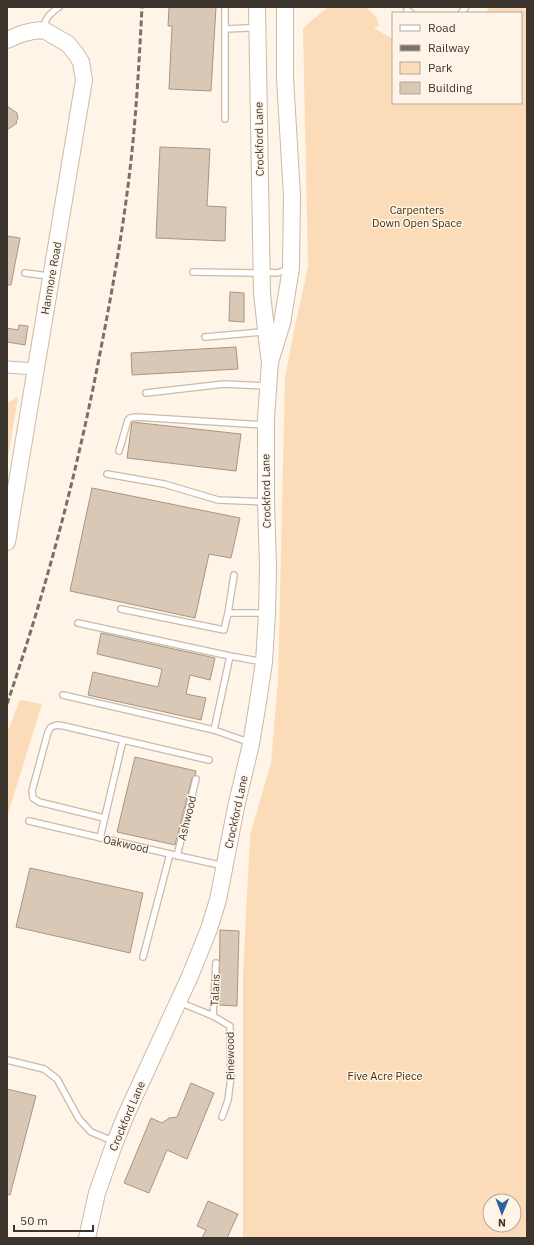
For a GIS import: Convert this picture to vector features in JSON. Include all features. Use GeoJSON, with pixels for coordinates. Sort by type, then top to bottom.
{"type":"FeatureCollection","features":[{"type":"Feature","properties":{"kind":"street","name":"Crockford Lane"},"geometry":{"type":"LineString","coordinates":[[257,7],[253,28],[262,293],[274,326]]}},
{"type":"Feature","properties":{"kind":"street","name":"Crockford Lane"},"geometry":{"type":"LineString","coordinates":[[87,1238],[97,1193],[115,1142],[190,976],[209,928],[218,900],[236,808],[251,744],[258,702],[264,662],[267,613],[268,566],[266,425],[268,386],[274,326],[291,268],[292,196],[285,78],[285,7]]}},
{"type":"Feature","properties":{"kind":"street"},"geometry":{"type":"LineString","coordinates":[[7,40],[21,34],[44,30]]}},
{"type":"Feature","properties":{"kind":"street","name":"Hanmore Road"},"geometry":{"type":"LineString","coordinates":[[7,542],[84,80],[81,62],[68,44],[44,30]]}},
{"type":"Feature","properties":{"kind":"street"},"geometry":{"type":"LineString","coordinates":[[7,367],[36,369]]}},
{"type":"Feature","properties":{"kind":"lane"},"geometry":{"type":"LineString","coordinates":[[44,30],[45,20],[59,7]]}},
{"type":"Feature","properties":{"kind":"lane"},"geometry":{"type":"LineString","coordinates":[[225,7],[225,119]]}},
{"type":"Feature","properties":{"kind":"lane"},"geometry":{"type":"LineString","coordinates":[[225,29],[253,28]]}},
{"type":"Feature","properties":{"kind":"lane"},"geometry":{"type":"LineString","coordinates":[[193,272],[255,274],[261,272],[277,273],[291,268]]}},
{"type":"Feature","properties":{"kind":"lane"},"geometry":{"type":"LineString","coordinates":[[25,273],[51,276]]}},
{"type":"Feature","properties":{"kind":"lane"},"geometry":{"type":"LineString","coordinates":[[205,337],[261,332],[274,326]]}},
{"type":"Feature","properties":{"kind":"lane"},"geometry":{"type":"LineString","coordinates":[[146,393],[224,384],[268,386]]}},
{"type":"Feature","properties":{"kind":"lane"},"geometry":{"type":"LineString","coordinates":[[118,451],[130,418],[136,417],[266,425]]}},
{"type":"Feature","properties":{"kind":"lane"},"geometry":{"type":"LineString","coordinates":[[107,474],[164,484],[218,500],[266,502]]}},
{"type":"Feature","properties":{"kind":"lane"},"geometry":{"type":"LineString","coordinates":[[121,609],[224,630],[234,575]]}},
{"type":"Feature","properties":{"kind":"lane"},"geometry":{"type":"LineString","coordinates":[[228,613],[267,613]]}},
{"type":"Feature","properties":{"kind":"lane"},"geometry":{"type":"LineString","coordinates":[[78,622],[230,656],[264,662]]}},
{"type":"Feature","properties":{"kind":"lane"},"geometry":{"type":"LineString","coordinates":[[214,730],[230,656]]}},
{"type":"Feature","properties":{"kind":"lane"},"geometry":{"type":"LineString","coordinates":[[63,695],[214,730],[251,744]]}},
{"type":"Feature","properties":{"kind":"lane"},"geometry":{"type":"LineString","coordinates":[[104,818],[39,802],[33,798],[32,791],[48,732],[51,727],[57,725],[64,726],[209,760]]}},
{"type":"Feature","properties":{"kind":"lane"},"geometry":{"type":"LineString","coordinates":[[100,838],[123,740]]}},
{"type":"Feature","properties":{"kind":"lane","name":"Ashwood"},"geometry":{"type":"LineString","coordinates":[[177,856],[196,779]]}},
{"type":"Feature","properties":{"kind":"lane","name":"Oakwood"},"geometry":{"type":"LineString","coordinates":[[29,821],[224,866]]}},
{"type":"Feature","properties":{"kind":"lane"},"geometry":{"type":"LineString","coordinates":[[143,957],[170,854]]}},
{"type":"Feature","properties":{"kind":"lane","name":"Talaris"},"geometry":{"type":"LineString","coordinates":[[213,1016],[216,963]]}},
{"type":"Feature","properties":{"kind":"lane","name":"Pinewood"},"geometry":{"type":"LineString","coordinates":[[178,1002],[213,1016],[230,1026],[231,1077],[228,1100],[222,1117]]}},
{"type":"Feature","properties":{"kind":"lane"},"geometry":{"type":"LineString","coordinates":[[7,1060],[44,1069],[57,1079],[79,1119],[91,1132],[115,1142]]}},
{"type":"Feature","properties":{"kind":"green space","name":"Five Acre Piece"},"geometry":{"type":"Polygon","coordinates":[[[328,7],[366,7],[377,18],[379,26],[374,28],[392,38],[392,104],[522,104],[522,12],[486,12],[490,7],[522,7],[527,11],[527,1238],[243,1238],[243,973],[250,835],[271,763],[278,680],[285,378],[308,267],[303,28],[328,7]]]}},
{"type":"Feature","properties":{"kind":"green space"},"geometry":{"type":"Polygon","coordinates":[[[18,397],[7,463],[7,403],[18,397]]]}},
{"type":"Feature","properties":{"kind":"green space"},"geometry":{"type":"Polygon","coordinates":[[[20,700],[42,704],[7,817],[7,733],[20,700]]]}},
{"type":"Feature","properties":{"kind":"building"},"geometry":{"type":"Polygon","coordinates":[[[169,7],[216,7],[211,91],[169,89],[172,26],[168,26],[169,7]]]}},
{"type":"Feature","properties":{"kind":"building"},"geometry":{"type":"Polygon","coordinates":[[[7,106],[17,113],[18,119],[16,121],[17,123],[7,130],[7,106]]]}},
{"type":"Feature","properties":{"kind":"building"},"geometry":{"type":"Polygon","coordinates":[[[160,147],[210,149],[207,206],[226,207],[225,241],[156,238],[160,147]]]}},
{"type":"Feature","properties":{"kind":"building"},"geometry":{"type":"Polygon","coordinates":[[[7,236],[20,238],[11,285],[7,285],[7,236]]]}},
{"type":"Feature","properties":{"kind":"building"},"geometry":{"type":"Polygon","coordinates":[[[230,292],[244,293],[244,322],[229,321],[230,292]]]}},
{"type":"Feature","properties":{"kind":"building"},"geometry":{"type":"Polygon","coordinates":[[[19,325],[28,326],[25,345],[7,342],[7,328],[18,330],[19,325]]]}},
{"type":"Feature","properties":{"kind":"building"},"geometry":{"type":"Polygon","coordinates":[[[236,347],[238,369],[132,375],[131,353],[236,347]]]}},
{"type":"Feature","properties":{"kind":"building"},"geometry":{"type":"Polygon","coordinates":[[[132,422],[241,434],[236,471],[127,458],[132,422]]]}},
{"type":"Feature","properties":{"kind":"building"},"geometry":{"type":"Polygon","coordinates":[[[92,488],[240,518],[231,558],[209,554],[195,618],[70,591],[92,488]]]}},
{"type":"Feature","properties":{"kind":"building"},"geometry":{"type":"Polygon","coordinates":[[[101,633],[215,658],[210,680],[190,675],[186,694],[206,698],[201,720],[88,695],[93,672],[158,687],[162,669],[97,654],[101,633]]]}},
{"type":"Feature","properties":{"kind":"building"},"geometry":{"type":"Polygon","coordinates":[[[135,757],[196,771],[192,778],[175,845],[117,832],[135,757]]]}},
{"type":"Feature","properties":{"kind":"building"},"geometry":{"type":"Polygon","coordinates":[[[30,868],[143,893],[130,953],[16,927],[30,868]]]}},
{"type":"Feature","properties":{"kind":"building"},"geometry":{"type":"Polygon","coordinates":[[[220,930],[239,931],[237,1006],[219,1005],[220,930]]]}},
{"type":"Feature","properties":{"kind":"building"},"geometry":{"type":"Polygon","coordinates":[[[191,1083],[214,1093],[187,1159],[167,1150],[149,1193],[124,1183],[151,1118],[162,1123],[169,1118],[177,1117],[191,1083]]]}},
{"type":"Feature","properties":{"kind":"building"},"geometry":{"type":"Polygon","coordinates":[[[7,1089],[36,1096],[10,1195],[7,1194],[7,1089]]]}},
{"type":"Feature","properties":{"kind":"building"},"geometry":{"type":"Polygon","coordinates":[[[208,1201],[238,1214],[227,1238],[202,1238],[206,1230],[197,1226],[208,1201]]]}},
{"type":"Feature","properties":{"kind":"railway"},"geometry":{"type":"LineString","coordinates":[[7,704],[22,660],[48,572],[72,483],[101,348],[129,178],[142,7]]}},
{"type":"Feature","properties":{"kind":"park label","name":"Carpenters Down Open Space"},"geometry":{"type":"Point","coordinates":[417,216]}}]}
